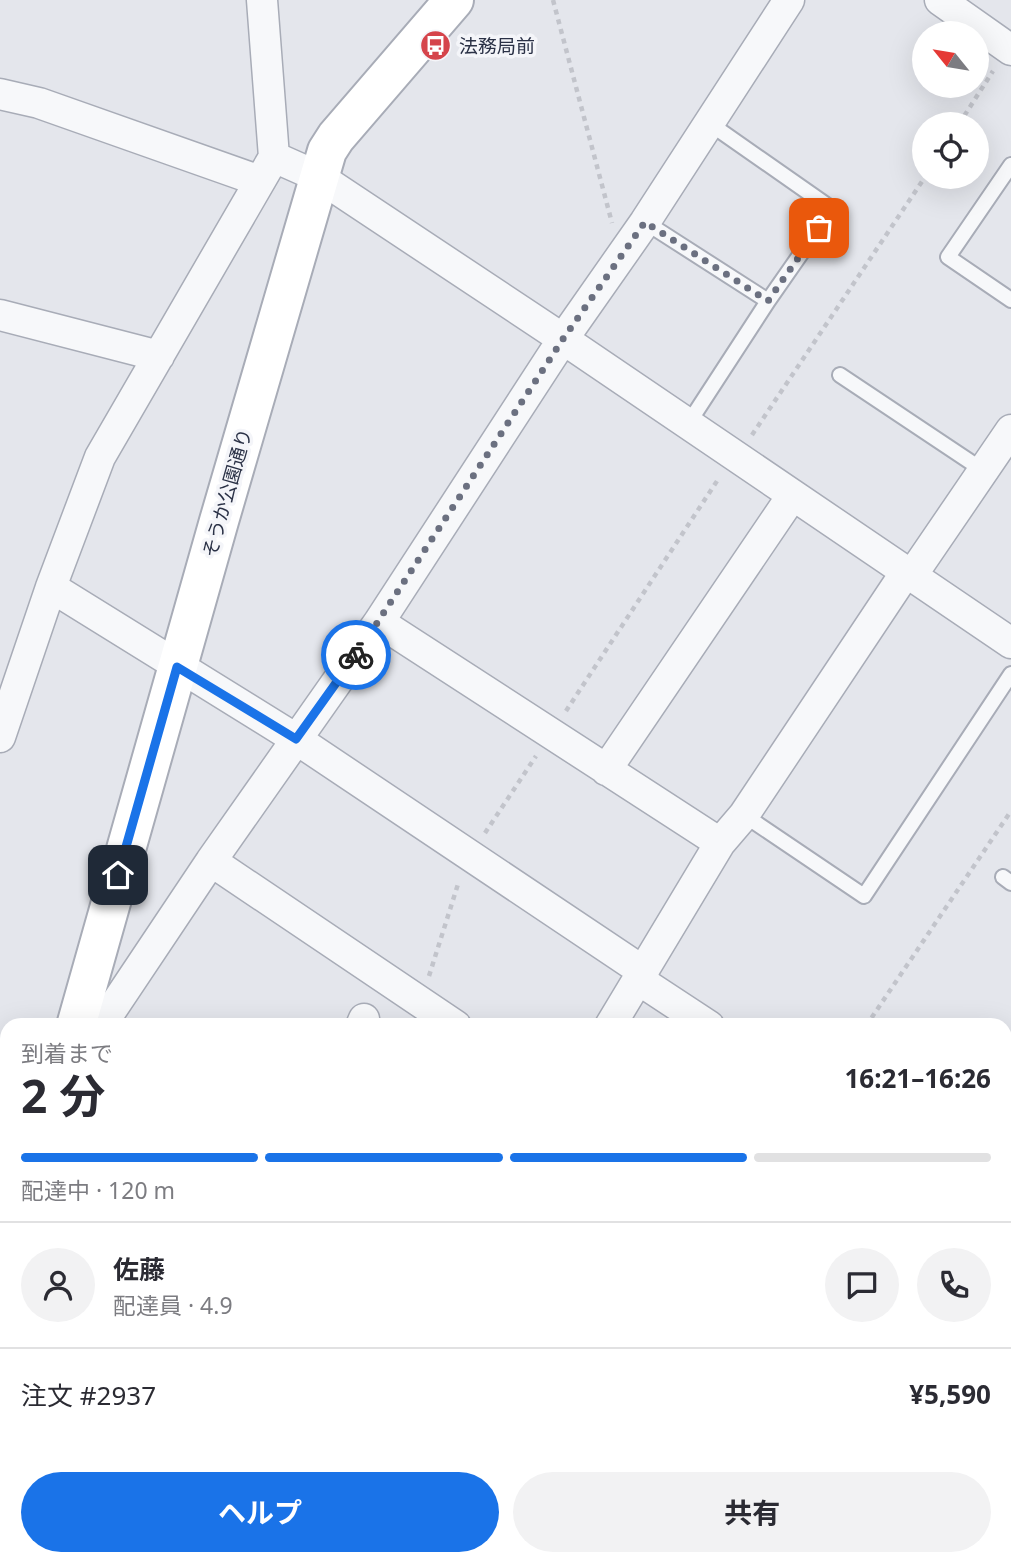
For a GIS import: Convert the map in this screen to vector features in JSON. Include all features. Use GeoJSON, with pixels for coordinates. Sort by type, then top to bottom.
{"type":"FeatureCollection","features":[{"type":"Feature","properties":{"kind":"street"},"geometry":{"type":"LineString","coordinates":[[0,737],[51,587],[100,457],[267,169],[262,0]]}},
{"type":"Feature","properties":{"kind":"street","name":"そうか公園通り"},"geometry":{"type":"LineString","coordinates":[[92,1018],[177,667],[327,150],[454,0]]}},
{"type":"Feature","properties":{"kind":"street"},"geometry":{"type":"LineString","coordinates":[[95,1018],[211,861],[379,622],[563,339],[645,222],[789,0]]}},
{"type":"Feature","properties":{"kind":"street"},"geometry":{"type":"LineString","coordinates":[[940,0],[1010,49]]}},
{"type":"Feature","properties":{"kind":"street"},"geometry":{"type":"LineString","coordinates":[[0,94],[267,169],[319,177],[1011,642]]}},
{"type":"Feature","properties":{"kind":"street"},"geometry":{"type":"LineString","coordinates":[[0,316],[159,356]]}},
{"type":"Feature","properties":{"kind":"street"},"geometry":{"type":"LineString","coordinates":[[615,1018],[720,843],[744,815],[909,573],[985,471],[1011,430]]}},
{"type":"Feature","properties":{"kind":"street"},"geometry":{"type":"LineString","coordinates":[[606,770],[792,496]]}},
{"type":"Feature","properties":{"kind":"street"},"geometry":{"type":"LineString","coordinates":[[51,587],[296,739],[470,857],[698,1018]]}},
{"type":"Feature","properties":{"kind":"street"},"geometry":{"type":"LineString","coordinates":[[379,622],[720,843]]}},
{"type":"Feature","properties":{"kind":"street"},"geometry":{"type":"LineString","coordinates":[[211,861],[444,1018]]}},
{"type":"Feature","properties":{"kind":"lane"},"geometry":{"type":"LineString","coordinates":[[688,424],[832,209],[709,123]]}},
{"type":"Feature","properties":{"kind":"lane"},"geometry":{"type":"LineString","coordinates":[[1011,164],[947,257],[1011,300]]}},
{"type":"Feature","properties":{"kind":"lane"},"geometry":{"type":"LineString","coordinates":[[645,222],[768,301]]}},
{"type":"Feature","properties":{"kind":"lane"},"geometry":{"type":"LineString","coordinates":[[840,374],[985,471]]}},
{"type":"Feature","properties":{"kind":"lane"},"geometry":{"type":"LineString","coordinates":[[744,815],[864,896],[1011,674]]}},
{"type":"Feature","properties":{"kind":"path"},"geometry":{"type":"LineString","coordinates":[[553,0],[621,255]]}},
{"type":"Feature","properties":{"kind":"path"},"geometry":{"type":"LineString","coordinates":[[967,112],[1010,49]]}},
{"type":"Feature","properties":{"kind":"path"},"geometry":{"type":"LineString","coordinates":[[421,1002],[463,869],[470,857],[735,457],[917,189]]}},
{"type":"Feature","properties":{"kind":"path"},"geometry":{"type":"LineString","coordinates":[[871,1018],[1011,811]]}},
{"type":"Feature","properties":{"kind":"way so far"},"geometry":{"type":"LineString","coordinates":[[356,655],[563,339],[645,222],[768,301],[819,228]]}},
{"type":"Feature","properties":{"kind":"place","name":"法務局前"},"geometry":{"type":"Point","coordinates":[436,46]}},
{"type":"Feature","properties":{"kind":"route"},"geometry":{"type":"LineString","coordinates":[[118,875],[177,667],[296,739],[356,655]]}}]}
